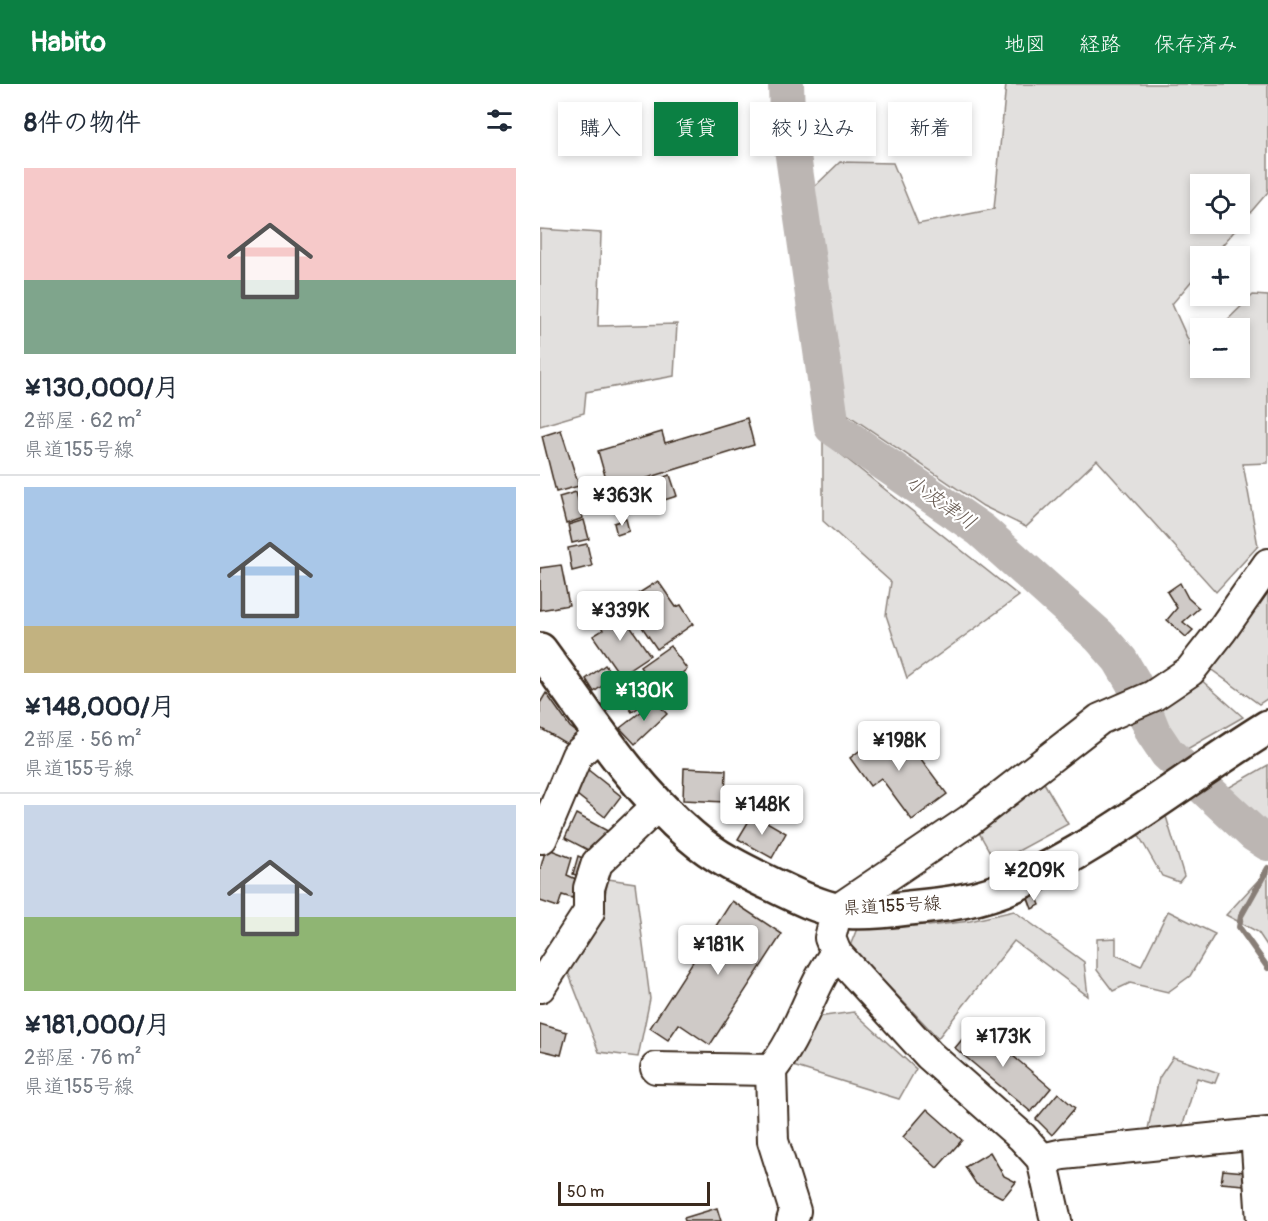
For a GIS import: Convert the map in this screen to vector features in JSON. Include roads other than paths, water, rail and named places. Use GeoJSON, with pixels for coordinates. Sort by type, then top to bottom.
{"type":"FeatureCollection","features":[{"type":"Feature","properties":{"kind":"main road","name":"県道155号線"},"geometry":{"type":"LineString","coordinates":[[540,650],[601,733],[658,804],[692,837],[730,864],[793,895],[837,910],[887,910],[936,906],[984,897],[1015,885],[1117,827],[1208,764],[1268,727]]}},
{"type":"Feature","properties":{"kind":"street"},"geometry":{"type":"LineString","coordinates":[[1056,1221],[1042,1160],[1022,1137],[929,1055],[836,953],[830,938],[837,910],[970,820],[1100,720],[1143,701],[1190,671],[1268,564]]}},
{"type":"Feature","properties":{"kind":"street"},"geometry":{"type":"LineString","coordinates":[[540,837],[542,838],[577,754],[601,733]]}},
{"type":"Feature","properties":{"kind":"street"},"geometry":{"type":"LineString","coordinates":[[540,987],[589,912],[589,888],[597,863],[658,804]]}},
{"type":"Feature","properties":{"kind":"street"},"geometry":{"type":"LineString","coordinates":[[792,1221],[795,1211],[773,1140],[771,1070],[783,1056],[826,967],[836,953]]}},
{"type":"Feature","properties":{"kind":"street"},"geometry":{"type":"LineString","coordinates":[[656,1068],[771,1070]]}},
{"type":"Feature","properties":{"kind":"street"},"geometry":{"type":"LineString","coordinates":[[1042,1160],[1063,1154],[1262,1133],[1262,1221]]}},
{"type":"Feature","properties":{"kind":"waterway","name":"小波津川"},"geometry":{"type":"LineString","coordinates":[[786,84],[787,114],[832,427],[981,530],[1099,636],[1120,660],[1133,682],[1153,732],[1167,753],[1254,834],[1268,843]]}},
{"type":"Feature","properties":{"kind":"waterway"},"geometry":{"type":"LineString","coordinates":[[1268,868],[1241,916],[1239,927],[1268,968]]}}]}
